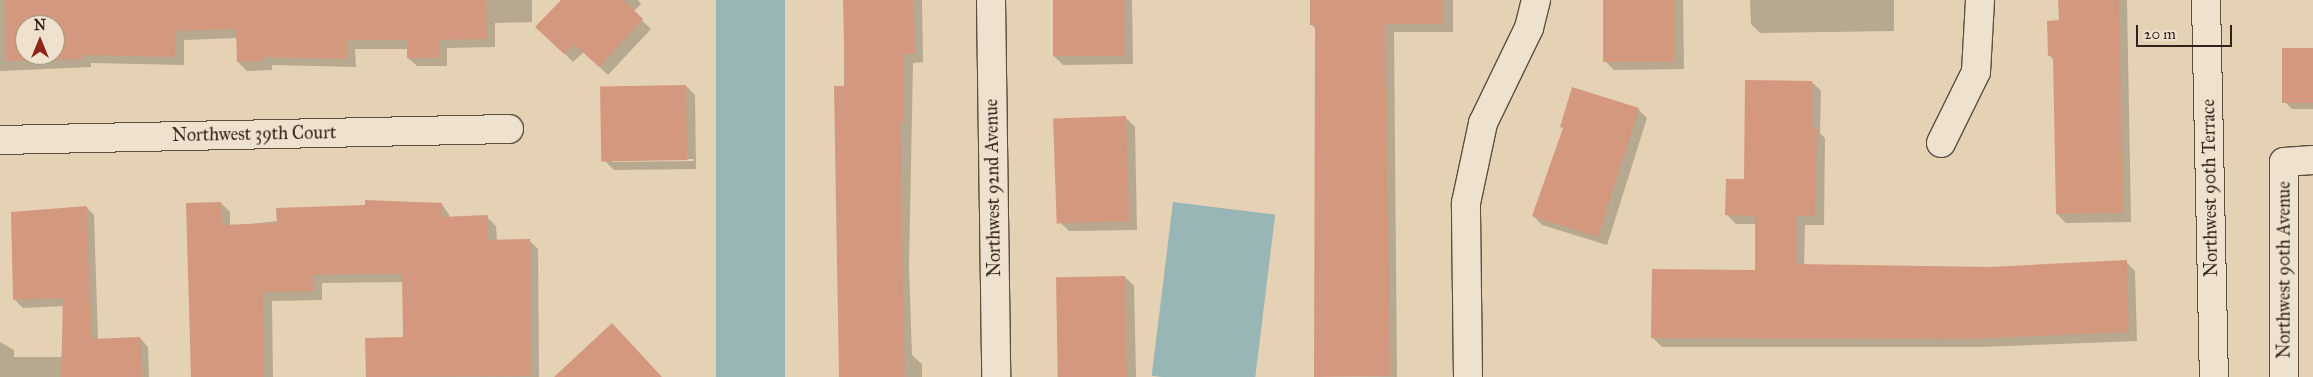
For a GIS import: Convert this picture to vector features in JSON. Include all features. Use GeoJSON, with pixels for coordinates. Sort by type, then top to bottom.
{"type":"FeatureCollection","features":[{"type":"Feature","properties":{"kind":"street","name":"Northwest 92nd Avenue"},"geometry":{"type":"LineString","coordinates":[[991,0],[996,377]]}},
{"type":"Feature","properties":{"kind":"street"},"geometry":{"type":"LineString","coordinates":[[1468,377],[1466,203],[1483,123],[1529,28],[1536,0]]}},
{"type":"Feature","properties":{"kind":"street"},"geometry":{"type":"LineString","coordinates":[[1941,143],[1976,72],[1980,0]]}},
{"type":"Feature","properties":{"kind":"street","name":"Northwest 90th Terrace"},"geometry":{"type":"LineString","coordinates":[[2206,0],[2214,377]]}},
{"type":"Feature","properties":{"kind":"street","name":"Northwest 39th Court"},"geometry":{"type":"LineString","coordinates":[[0,140],[509,129]]}},
{"type":"Feature","properties":{"kind":"street","name":"Northwest 90th Avenue"},"geometry":{"type":"LineString","coordinates":[[2284,377],[2284,162],[2313,160]]}},
{"type":"Feature","properties":{"kind":"water"},"geometry":{"type":"Polygon","coordinates":[[[716,0],[785,0],[785,377],[716,377],[716,0]]]}},
{"type":"Feature","properties":{"kind":"water"},"geometry":{"type":"Polygon","coordinates":[[[1173,202],[1275,215],[1255,377],[1152,376],[1173,202]]]}},
{"type":"Feature","properties":{"kind":"building"},"geometry":{"type":"Polygon","coordinates":[[[5,0],[486,0],[487,39],[439,40],[439,58],[407,58],[407,40],[347,40],[347,59],[263,57],[263,61],[237,62],[236,29],[176,31],[175,57],[83,55],[83,59],[65,59],[65,15],[15,15],[15,61],[6,61],[5,0]]]}},
{"type":"Feature","properties":{"kind":"building"},"geometry":{"type":"Polygon","coordinates":[[[561,0],[623,0],[643,19],[599,67],[574,44],[564,54],[535,27],[561,0]]]}},
{"type":"Feature","properties":{"kind":"building"},"geometry":{"type":"Polygon","coordinates":[[[843,0],[913,0],[915,54],[904,54],[904,123],[900,123],[905,377],[839,377],[834,86],[845,86],[843,0]]]}},
{"type":"Feature","properties":{"kind":"building"},"geometry":{"type":"Polygon","coordinates":[[[1053,0],[1124,0],[1124,56],[1053,56],[1053,0]]]}},
{"type":"Feature","properties":{"kind":"building"},"geometry":{"type":"Polygon","coordinates":[[[1310,0],[1443,0],[1443,24],[1385,24],[1390,376],[1314,377],[1315,25],[1310,25],[1310,0]]]}},
{"type":"Feature","properties":{"kind":"building"},"geometry":{"type":"Polygon","coordinates":[[[1603,0],[1674,0],[1674,62],[1603,62],[1603,0]]]}},
{"type":"Feature","properties":{"kind":"building"},"geometry":{"type":"Polygon","coordinates":[[[2058,0],[2119,0],[2123,213],[2056,214],[2053,56],[2048,56],[2047,21],[2059,20],[2058,0]]]}},
{"type":"Feature","properties":{"kind":"building"},"geometry":{"type":"Polygon","coordinates":[[[2282,48],[2313,48],[2313,103],[2282,103],[2282,48]]]}},
{"type":"Feature","properties":{"kind":"building"},"geometry":{"type":"Polygon","coordinates":[[[1745,80],[1812,81],[1812,128],[1817,128],[1815,216],[1796,216],[1796,264],[1990,267],[2127,260],[2129,332],[1971,339],[1651,338],[1652,269],[1755,270],[1755,216],[1725,215],[1726,179],[1744,179],[1745,80]]]}},
{"type":"Feature","properties":{"kind":"building"},"geometry":{"type":"Polygon","coordinates":[[[686,85],[687,160],[601,161],[600,87],[686,85]]]}},
{"type":"Feature","properties":{"kind":"building"},"geometry":{"type":"Polygon","coordinates":[[[1572,87],[1639,108],[1598,237],[1532,216],[1563,128],[1560,127],[1572,87]]]}},
{"type":"Feature","properties":{"kind":"building"},"geometry":{"type":"Polygon","coordinates":[[[1126,116],[1130,221],[1057,223],[1053,119],[1126,116]]]}},
{"type":"Feature","properties":{"kind":"building"},"geometry":{"type":"Polygon","coordinates":[[[365,200],[442,203],[442,217],[488,215],[488,240],[530,239],[531,376],[366,377],[365,338],[403,337],[402,274],[354,274],[313,275],[314,291],[263,292],[264,377],[191,377],[186,203],[221,202],[222,225],[277,223],[276,208],[365,205],[365,200]]]}},
{"type":"Feature","properties":{"kind":"building"},"geometry":{"type":"Polygon","coordinates":[[[87,206],[91,339],[140,337],[142,377],[61,377],[63,298],[13,300],[11,212],[87,206]]]}},
{"type":"Feature","properties":{"kind":"building"},"geometry":{"type":"Polygon","coordinates":[[[1125,276],[1127,377],[1058,377],[1056,277],[1125,276]]]}},
{"type":"Feature","properties":{"kind":"building"},"geometry":{"type":"Polygon","coordinates":[[[612,323],[662,377],[554,377],[612,323]]]}}]}
